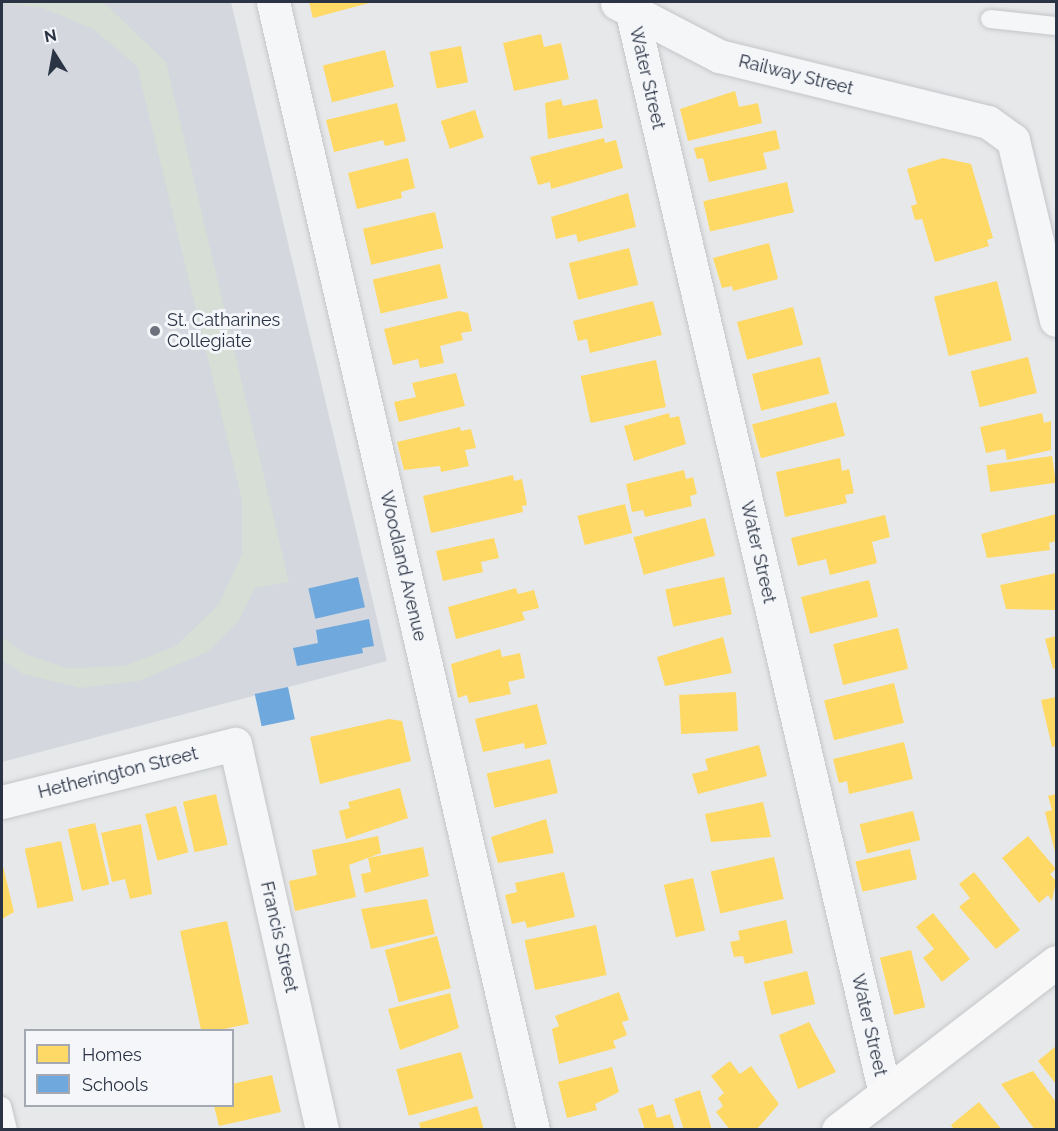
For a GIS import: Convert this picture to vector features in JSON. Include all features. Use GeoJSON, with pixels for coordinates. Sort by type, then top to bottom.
{"type":"FeatureCollection","features":[{"type":"Feature","properties":{"kind":"main road"},"geometry":{"type":"LineString","coordinates":[[838,1130],[1056,962]]}},
{"type":"Feature","properties":{"kind":"street","name":"Woodland Avenue"},"geometry":{"type":"LineString","coordinates":[[273,2],[533,1130]]}},
{"type":"Feature","properties":{"kind":"street","name":"Railway Street"},"geometry":{"type":"LineString","coordinates":[[622,5],[719,56],[988,123],[1013,140],[1056,320]]}},
{"type":"Feature","properties":{"kind":"street","name":"Water Street"},"geometry":{"type":"LineString","coordinates":[[622,5],[885,1094]]}},
{"type":"Feature","properties":{"kind":"street","name":"Hetherington Street"},"geometry":{"type":"LineString","coordinates":[[2,802],[235,744]]}},
{"type":"Feature","properties":{"kind":"street","name":"Francis Street"},"geometry":{"type":"LineString","coordinates":[[235,744],[322,1130]]}},
{"type":"Feature","properties":{"kind":"lane"},"geometry":{"type":"LineString","coordinates":[[990,19],[1056,26]]}},
{"type":"Feature","properties":{"kind":"lane"},"geometry":{"type":"LineString","coordinates":[[2,1106],[8,1130]]}},
{"type":"Feature","properties":{"kind":"shaded area","name":"St. Catharines Collegiate"},"geometry":{"type":"Polygon","coordinates":[[[2,2],[231,2],[387,661],[2,762],[2,2]]]}},
{"type":"Feature","properties":{"kind":"shaded area"},"geometry":{"type":"Polygon","coordinates":[[[103,2],[166,62],[289,582],[255,588],[239,620],[209,651],[139,681],[80,688],[23,674],[2,660],[2,637],[25,654],[67,668],[124,666],[176,646],[219,604],[242,554],[242,500],[137,66],[93,29],[43,8],[2,3],[103,2]]]}},
{"type":"Feature","properties":{"kind":"building: Homes"},"geometry":{"type":"Polygon","coordinates":[[[309,2],[373,2],[313,18],[309,2]]]}},
{"type":"Feature","properties":{"kind":"building: Homes"},"geometry":{"type":"Polygon","coordinates":[[[541,34],[544,47],[561,43],[569,79],[514,91],[503,43],[541,34]]]}},
{"type":"Feature","properties":{"kind":"building: Homes"},"geometry":{"type":"Polygon","coordinates":[[[461,46],[468,82],[437,88],[430,52],[461,46]]]}},
{"type":"Feature","properties":{"kind":"building: Homes"},"geometry":{"type":"Polygon","coordinates":[[[385,50],[394,87],[332,102],[323,65],[385,50]]]}},
{"type":"Feature","properties":{"kind":"building: Homes"},"geometry":{"type":"Polygon","coordinates":[[[735,91],[739,107],[758,103],[762,123],[688,141],[680,109],[735,91]]]}},
{"type":"Feature","properties":{"kind":"building: Homes"},"geometry":{"type":"Polygon","coordinates":[[[561,99],[563,106],[597,99],[603,128],[548,139],[545,103],[561,99]]]}},
{"type":"Feature","properties":{"kind":"building: Homes"},"geometry":{"type":"Polygon","coordinates":[[[397,103],[406,141],[385,146],[383,140],[334,152],[326,120],[397,103]]]}},
{"type":"Feature","properties":{"kind":"building: Homes"},"geometry":{"type":"Polygon","coordinates":[[[475,110],[484,138],[450,149],[441,121],[475,110]]]}},
{"type":"Feature","properties":{"kind":"building: Homes"},"geometry":{"type":"Polygon","coordinates":[[[776,130],[780,149],[763,153],[767,169],[709,182],[703,158],[697,159],[694,148],[776,130]]]}},
{"type":"Feature","properties":{"kind":"building: Homes"},"geometry":{"type":"Polygon","coordinates":[[[604,138],[605,143],[616,140],[623,168],[551,189],[550,182],[538,185],[530,157],[604,138]]]}},
{"type":"Feature","properties":{"kind":"building: Homes"},"geometry":{"type":"Polygon","coordinates":[[[408,158],[415,188],[401,192],[402,198],[357,209],[348,173],[408,158]]]}},
{"type":"Feature","properties":{"kind":"building: Homes"},"geometry":{"type":"Polygon","coordinates":[[[943,158],[971,164],[993,238],[987,240],[989,246],[935,262],[922,219],[915,220],[911,206],[917,204],[907,169],[943,158]]]}},
{"type":"Feature","properties":{"kind":"building: Homes"},"geometry":{"type":"Polygon","coordinates":[[[787,182],[794,212],[710,232],[703,201],[787,182]]]}},
{"type":"Feature","properties":{"kind":"building: Homes"},"geometry":{"type":"Polygon","coordinates":[[[628,193],[636,227],[578,242],[576,234],[556,239],[551,217],[628,193]]]}},
{"type":"Feature","properties":{"kind":"building: Homes"},"geometry":{"type":"Polygon","coordinates":[[[435,212],[443,248],[371,265],[363,229],[435,212]]]}},
{"type":"Feature","properties":{"kind":"building: Homes"},"geometry":{"type":"Polygon","coordinates":[[[769,243],[778,279],[733,291],[732,286],[722,288],[713,258],[769,243]]]}},
{"type":"Feature","properties":{"kind":"building: Homes"},"geometry":{"type":"Polygon","coordinates":[[[629,248],[638,285],[578,300],[569,263],[629,248]]]}},
{"type":"Feature","properties":{"kind":"building: Homes"},"geometry":{"type":"Polygon","coordinates":[[[440,264],[448,298],[381,314],[373,280],[440,264]]]}},
{"type":"Feature","properties":{"kind":"building: Homes"},"geometry":{"type":"Polygon","coordinates":[[[997,281],[1012,340],[949,356],[934,297],[997,281]]]}},
{"type":"Feature","properties":{"kind":"building: Homes"},"geometry":{"type":"Polygon","coordinates":[[[653,301],[662,335],[590,353],[587,339],[578,341],[573,321],[653,301]]]}},
{"type":"Feature","properties":{"kind":"building: Homes"},"geometry":{"type":"Polygon","coordinates":[[[793,307],[803,345],[747,360],[737,322],[793,307]]]}},
{"type":"Feature","properties":{"kind":"building: Homes"},"geometry":{"type":"Polygon","coordinates":[[[459,311],[468,313],[472,331],[461,333],[463,340],[440,346],[444,363],[420,368],[418,359],[393,365],[384,329],[459,311]]]}},
{"type":"Feature","properties":{"kind":"building: Homes"},"geometry":{"type":"Polygon","coordinates":[[[820,357],[829,394],[761,411],[752,374],[820,357]]]}},
{"type":"Feature","properties":{"kind":"building: Homes"},"geometry":{"type":"Polygon","coordinates":[[[1028,357],[1037,393],[980,407],[971,371],[1028,357]]]}},
{"type":"Feature","properties":{"kind":"building: Homes"},"geometry":{"type":"Polygon","coordinates":[[[656,360],[666,407],[591,423],[581,376],[656,360]]]}},
{"type":"Feature","properties":{"kind":"building: Homes"},"geometry":{"type":"Polygon","coordinates":[[[456,373],[465,406],[399,422],[394,402],[416,397],[412,383],[456,373]]]}},
{"type":"Feature","properties":{"kind":"building: Homes"},"geometry":{"type":"Polygon","coordinates":[[[836,402],[845,436],[761,458],[752,425],[836,402]]]}},
{"type":"Feature","properties":{"kind":"building: Homes"},"geometry":{"type":"Polygon","coordinates":[[[669,413],[670,418],[679,416],[686,444],[634,461],[624,426],[669,413]]]}},
{"type":"Feature","properties":{"kind":"building: Homes"},"geometry":{"type":"Polygon","coordinates":[[[1042,413],[1044,423],[1051,421],[1051,450],[1007,460],[1005,449],[986,453],[980,427],[1042,413]]]}},
{"type":"Feature","properties":{"kind":"building: Homes"},"geometry":{"type":"Polygon","coordinates":[[[460,427],[461,431],[471,429],[476,448],[465,450],[469,466],[441,472],[440,466],[404,470],[397,442],[460,427]]]}},
{"type":"Feature","properties":{"kind":"building: Homes"},"geometry":{"type":"Polygon","coordinates":[[[1052,456],[1056,483],[990,492],[987,465],[1052,456]]]}},
{"type":"Feature","properties":{"kind":"building: Homes"},"geometry":{"type":"Polygon","coordinates":[[[840,458],[842,471],[849,469],[854,493],[845,495],[847,503],[785,517],[776,472],[840,458]]]}},
{"type":"Feature","properties":{"kind":"building: Homes"},"geometry":{"type":"Polygon","coordinates":[[[684,470],[686,479],[693,477],[697,494],[690,496],[692,506],[645,517],[643,510],[632,512],[626,484],[684,470]]]}},
{"type":"Feature","properties":{"kind":"building: Homes"},"geometry":{"type":"Polygon","coordinates":[[[513,475],[514,481],[522,479],[527,505],[522,506],[523,512],[431,533],[423,496],[513,475]]]}},
{"type":"Feature","properties":{"kind":"building: Homes"},"geometry":{"type":"Polygon","coordinates":[[[625,504],[632,533],[585,545],[577,516],[625,504]]]}},
{"type":"Feature","properties":{"kind":"building: Homes"},"geometry":{"type":"Polygon","coordinates":[[[1056,514],[1056,541],[1049,543],[1050,550],[987,558],[981,534],[1056,514]]]}},
{"type":"Feature","properties":{"kind":"building: Homes"},"geometry":{"type":"Polygon","coordinates":[[[885,515],[890,537],[872,542],[877,563],[830,575],[826,559],[798,566],[791,538],[885,515]]]}},
{"type":"Feature","properties":{"kind":"building: Homes"},"geometry":{"type":"Polygon","coordinates":[[[705,518],[715,556],[644,575],[634,537],[705,518]]]}},
{"type":"Feature","properties":{"kind":"building: Homes"},"geometry":{"type":"Polygon","coordinates":[[[494,538],[499,558],[481,562],[483,572],[443,581],[436,551],[494,538]]]}},
{"type":"Feature","properties":{"kind":"building: Homes"},"geometry":{"type":"Polygon","coordinates":[[[1056,573],[1056,610],[1006,609],[1000,585],[1056,573]]]}},
{"type":"Feature","properties":{"kind":"building: Homes"},"geometry":{"type":"Polygon","coordinates":[[[724,577],[732,614],[673,627],[665,589],[724,577]]]}},
{"type":"Feature","properties":{"kind":"building: Homes"},"geometry":{"type":"Polygon","coordinates":[[[869,580],[878,617],[810,634],[801,597],[869,580]]]}},
{"type":"Feature","properties":{"kind":"building: Homes"},"geometry":{"type":"Polygon","coordinates":[[[516,588],[518,594],[534,590],[539,608],[522,612],[525,620],[456,639],[448,607],[516,588]]]}},
{"type":"Feature","properties":{"kind":"building: Homes"},"geometry":{"type":"Polygon","coordinates":[[[898,628],[908,669],[843,685],[833,644],[898,628]]]}},
{"type":"Feature","properties":{"kind":"building: Homes"},"geometry":{"type":"Polygon","coordinates":[[[1056,636],[1056,668],[1053,669],[1045,639],[1056,636]]]}},
{"type":"Feature","properties":{"kind":"building: Homes"},"geometry":{"type":"Polygon","coordinates":[[[723,637],[732,673],[665,686],[657,657],[723,637]]]}},
{"type":"Feature","properties":{"kind":"building: Homes"},"geometry":{"type":"Polygon","coordinates":[[[500,649],[502,657],[520,653],[525,678],[508,682],[511,694],[469,703],[467,695],[458,698],[451,664],[500,649]]]}},
{"type":"Feature","properties":{"kind":"building: Homes"},"geometry":{"type":"Polygon","coordinates":[[[894,683],[904,723],[834,740],[824,700],[894,683]]]}},
{"type":"Feature","properties":{"kind":"building: Homes"},"geometry":{"type":"Polygon","coordinates":[[[736,692],[738,731],[681,734],[679,695],[736,692]]]}},
{"type":"Feature","properties":{"kind":"building: Homes"},"geometry":{"type":"Polygon","coordinates":[[[1056,697],[1056,746],[1052,747],[1041,700],[1056,697]]]}},
{"type":"Feature","properties":{"kind":"building: Homes"},"geometry":{"type":"Polygon","coordinates":[[[537,704],[547,744],[525,749],[524,743],[483,752],[475,719],[537,704]]]}},
{"type":"Feature","properties":{"kind":"building: Homes"},"geometry":{"type":"Polygon","coordinates":[[[389,719],[402,721],[411,761],[320,784],[310,737],[389,719]]]}},
{"type":"Feature","properties":{"kind":"building: Homes"},"geometry":{"type":"Polygon","coordinates":[[[904,742],[913,779],[849,794],[847,781],[839,783],[833,759],[904,742]]]}},
{"type":"Feature","properties":{"kind":"building: Homes"},"geometry":{"type":"Polygon","coordinates":[[[759,745],[767,776],[698,794],[692,774],[708,770],[705,759],[759,745]]]}},
{"type":"Feature","properties":{"kind":"building: Homes"},"geometry":{"type":"Polygon","coordinates":[[[550,759],[558,793],[495,808],[487,774],[550,759]]]}},
{"type":"Feature","properties":{"kind":"building: Homes"},"geometry":{"type":"Polygon","coordinates":[[[400,788],[408,818],[346,839],[339,811],[350,808],[348,802],[400,788]]]}},
{"type":"Feature","properties":{"kind":"building: Homes"},"geometry":{"type":"Polygon","coordinates":[[[216,794],[228,845],[195,852],[183,802],[216,794]]]}},
{"type":"Feature","properties":{"kind":"building: Homes"},"geometry":{"type":"Polygon","coordinates":[[[1056,794],[1056,856],[1045,812],[1052,810],[1048,796],[1056,794]]]}},
{"type":"Feature","properties":{"kind":"building: Homes"},"geometry":{"type":"Polygon","coordinates":[[[763,802],[771,837],[711,842],[705,814],[763,802]]]}},
{"type":"Feature","properties":{"kind":"building: Homes"},"geometry":{"type":"Polygon","coordinates":[[[176,806],[188,852],[158,861],[145,814],[176,806]]]}},
{"type":"Feature","properties":{"kind":"building: Homes"},"geometry":{"type":"Polygon","coordinates":[[[913,811],[920,840],[867,853],[860,824],[913,811]]]}},
{"type":"Feature","properties":{"kind":"building: Homes"},"geometry":{"type":"Polygon","coordinates":[[[546,819],[554,853],[498,863],[491,837],[546,819]]]}},
{"type":"Feature","properties":{"kind":"building: Homes"},"geometry":{"type":"Polygon","coordinates":[[[95,823],[109,884],[82,891],[68,829],[95,823]]]}},
{"type":"Feature","properties":{"kind":"building: Homes"},"geometry":{"type":"Polygon","coordinates":[[[141,824],[152,894],[130,899],[125,879],[112,882],[101,833],[141,824]]]}},
{"type":"Feature","properties":{"kind":"building: Homes"},"geometry":{"type":"Polygon","coordinates":[[[378,836],[381,853],[349,865],[356,897],[295,911],[289,881],[317,875],[312,850],[378,836]]]}},
{"type":"Feature","properties":{"kind":"building: Homes"},"geometry":{"type":"Polygon","coordinates":[[[1028,836],[1056,869],[1050,874],[1056,881],[1052,901],[1048,895],[1039,903],[1002,858],[1028,836]]]}},
{"type":"Feature","properties":{"kind":"building: Homes"},"geometry":{"type":"Polygon","coordinates":[[[61,841],[74,901],[37,908],[25,849],[61,841]]]}},
{"type":"Feature","properties":{"kind":"building: Homes"},"geometry":{"type":"Polygon","coordinates":[[[423,847],[429,876],[365,893],[361,874],[371,872],[368,858],[423,847]]]}},
{"type":"Feature","properties":{"kind":"building: Homes"},"geometry":{"type":"Polygon","coordinates":[[[910,849],[917,879],[862,892],[855,862],[910,849]]]}},
{"type":"Feature","properties":{"kind":"building: Homes"},"geometry":{"type":"Polygon","coordinates":[[[774,857],[784,899],[720,914],[711,872],[774,857]]]}},
{"type":"Feature","properties":{"kind":"building: Homes"},"geometry":{"type":"Polygon","coordinates":[[[2,862],[14,912],[2,919],[2,862]]]}},
{"type":"Feature","properties":{"kind":"building: Homes"},"geometry":{"type":"Polygon","coordinates":[[[564,872],[575,917],[527,928],[525,921],[512,924],[505,895],[517,892],[515,883],[564,872]]]}},
{"type":"Feature","properties":{"kind":"building: Homes"},"geometry":{"type":"Polygon","coordinates":[[[974,872],[1020,930],[996,949],[959,907],[970,898],[959,884],[974,872]]]}},
{"type":"Feature","properties":{"kind":"building: Homes"},"geometry":{"type":"Polygon","coordinates":[[[693,878],[705,931],[676,937],[664,885],[693,878]]]}},
{"type":"Feature","properties":{"kind":"building: Homes"},"geometry":{"type":"Polygon","coordinates":[[[427,899],[435,934],[371,949],[361,909],[427,899]]]}},
{"type":"Feature","properties":{"kind":"building: Homes"},"geometry":{"type":"Polygon","coordinates":[[[933,913],[970,959],[942,982],[923,958],[934,949],[916,927],[933,913]]]}},
{"type":"Feature","properties":{"kind":"building: Homes"},"geometry":{"type":"Polygon","coordinates":[[[786,920],[793,953],[745,964],[743,956],[734,957],[730,942],[740,940],[738,931],[786,920]]]}},
{"type":"Feature","properties":{"kind":"building: Homes"},"geometry":{"type":"Polygon","coordinates":[[[227,921],[249,1024],[224,1029],[201,1029],[180,931],[227,921]]]}},
{"type":"Feature","properties":{"kind":"building: Homes"},"geometry":{"type":"Polygon","coordinates":[[[596,925],[607,975],[535,990],[525,940],[596,925]]]}},
{"type":"Feature","properties":{"kind":"building: Homes"},"geometry":{"type":"Polygon","coordinates":[[[437,936],[451,988],[399,1002],[385,950],[437,936]]]}},
{"type":"Feature","properties":{"kind":"building: Homes"},"geometry":{"type":"Polygon","coordinates":[[[911,950],[925,1007],[894,1015],[880,958],[911,950]]]}},
{"type":"Feature","properties":{"kind":"building: Homes"},"geometry":{"type":"Polygon","coordinates":[[[807,971],[815,1004],[772,1015],[763,982],[807,971]]]}},
{"type":"Feature","properties":{"kind":"building: Homes"},"geometry":{"type":"Polygon","coordinates":[[[619,992],[629,1020],[622,1022],[627,1035],[613,1041],[616,1048],[559,1064],[552,1029],[559,1026],[555,1016],[619,992]]]}},
{"type":"Feature","properties":{"kind":"building: Homes"},"geometry":{"type":"Polygon","coordinates":[[[450,993],[459,1028],[400,1050],[388,1009],[450,993]]]}},
{"type":"Feature","properties":{"kind":"building: Homes"},"geometry":{"type":"Polygon","coordinates":[[[809,1022],[836,1072],[798,1089],[779,1035],[809,1022]]]}},
{"type":"Feature","properties":{"kind":"building: Homes"},"geometry":{"type":"Polygon","coordinates":[[[1056,1046],[1056,1084],[1038,1061],[1056,1046]]]}},
{"type":"Feature","properties":{"kind":"building: Homes"},"geometry":{"type":"Polygon","coordinates":[[[461,1052],[473,1098],[409,1116],[396,1069],[461,1052]]]}},
{"type":"Feature","properties":{"kind":"building: Homes"},"geometry":{"type":"Polygon","coordinates":[[[730,1061],[740,1074],[751,1066],[779,1104],[756,1130],[730,1130],[716,1112],[723,1106],[718,1098],[724,1093],[711,1076],[730,1061]]]}},
{"type":"Feature","properties":{"kind":"building: Homes"},"geometry":{"type":"Polygon","coordinates":[[[612,1067],[619,1092],[595,1104],[597,1110],[567,1118],[558,1082],[612,1067]]]}},
{"type":"Feature","properties":{"kind":"building: Homes"},"geometry":{"type":"Polygon","coordinates":[[[1033,1071],[1056,1102],[1056,1130],[1035,1130],[1001,1084],[1033,1071]]]}},
{"type":"Feature","properties":{"kind":"building: Homes"},"geometry":{"type":"Polygon","coordinates":[[[272,1075],[281,1112],[219,1126],[214,1107],[234,1107],[234,1084],[272,1075]]]}},
{"type":"Feature","properties":{"kind":"building: Homes"},"geometry":{"type":"Polygon","coordinates":[[[700,1090],[712,1130],[684,1130],[674,1099],[700,1090]]]}},
{"type":"Feature","properties":{"kind":"building: Homes"},"geometry":{"type":"Polygon","coordinates":[[[979,1102],[1002,1130],[954,1130],[951,1125],[979,1102]]]}},
{"type":"Feature","properties":{"kind":"building: Homes"},"geometry":{"type":"Polygon","coordinates":[[[653,1104],[657,1118],[670,1114],[675,1130],[645,1130],[638,1109],[653,1104]]]}},
{"type":"Feature","properties":{"kind":"building: Homes"},"geometry":{"type":"Polygon","coordinates":[[[477,1106],[484,1130],[421,1130],[419,1123],[477,1106]]]}},
{"type":"Feature","properties":{"kind":"building: Schools"},"geometry":{"type":"Polygon","coordinates":[[[358,577],[365,607],[315,619],[308,588],[358,577]]]}},
{"type":"Feature","properties":{"kind":"building: Schools"},"geometry":{"type":"Polygon","coordinates":[[[369,619],[374,646],[362,648],[363,653],[297,666],[293,648],[318,643],[316,630],[369,619]]]}},
{"type":"Feature","properties":{"kind":"building: Schools"},"geometry":{"type":"Polygon","coordinates":[[[288,687],[295,719],[262,726],[255,694],[288,687]]]}},
{"type":"Feature","properties":{"kind":"place","name":"St. Catharines Collegiate"},"geometry":{"type":"Point","coordinates":[155,331]}}]}
